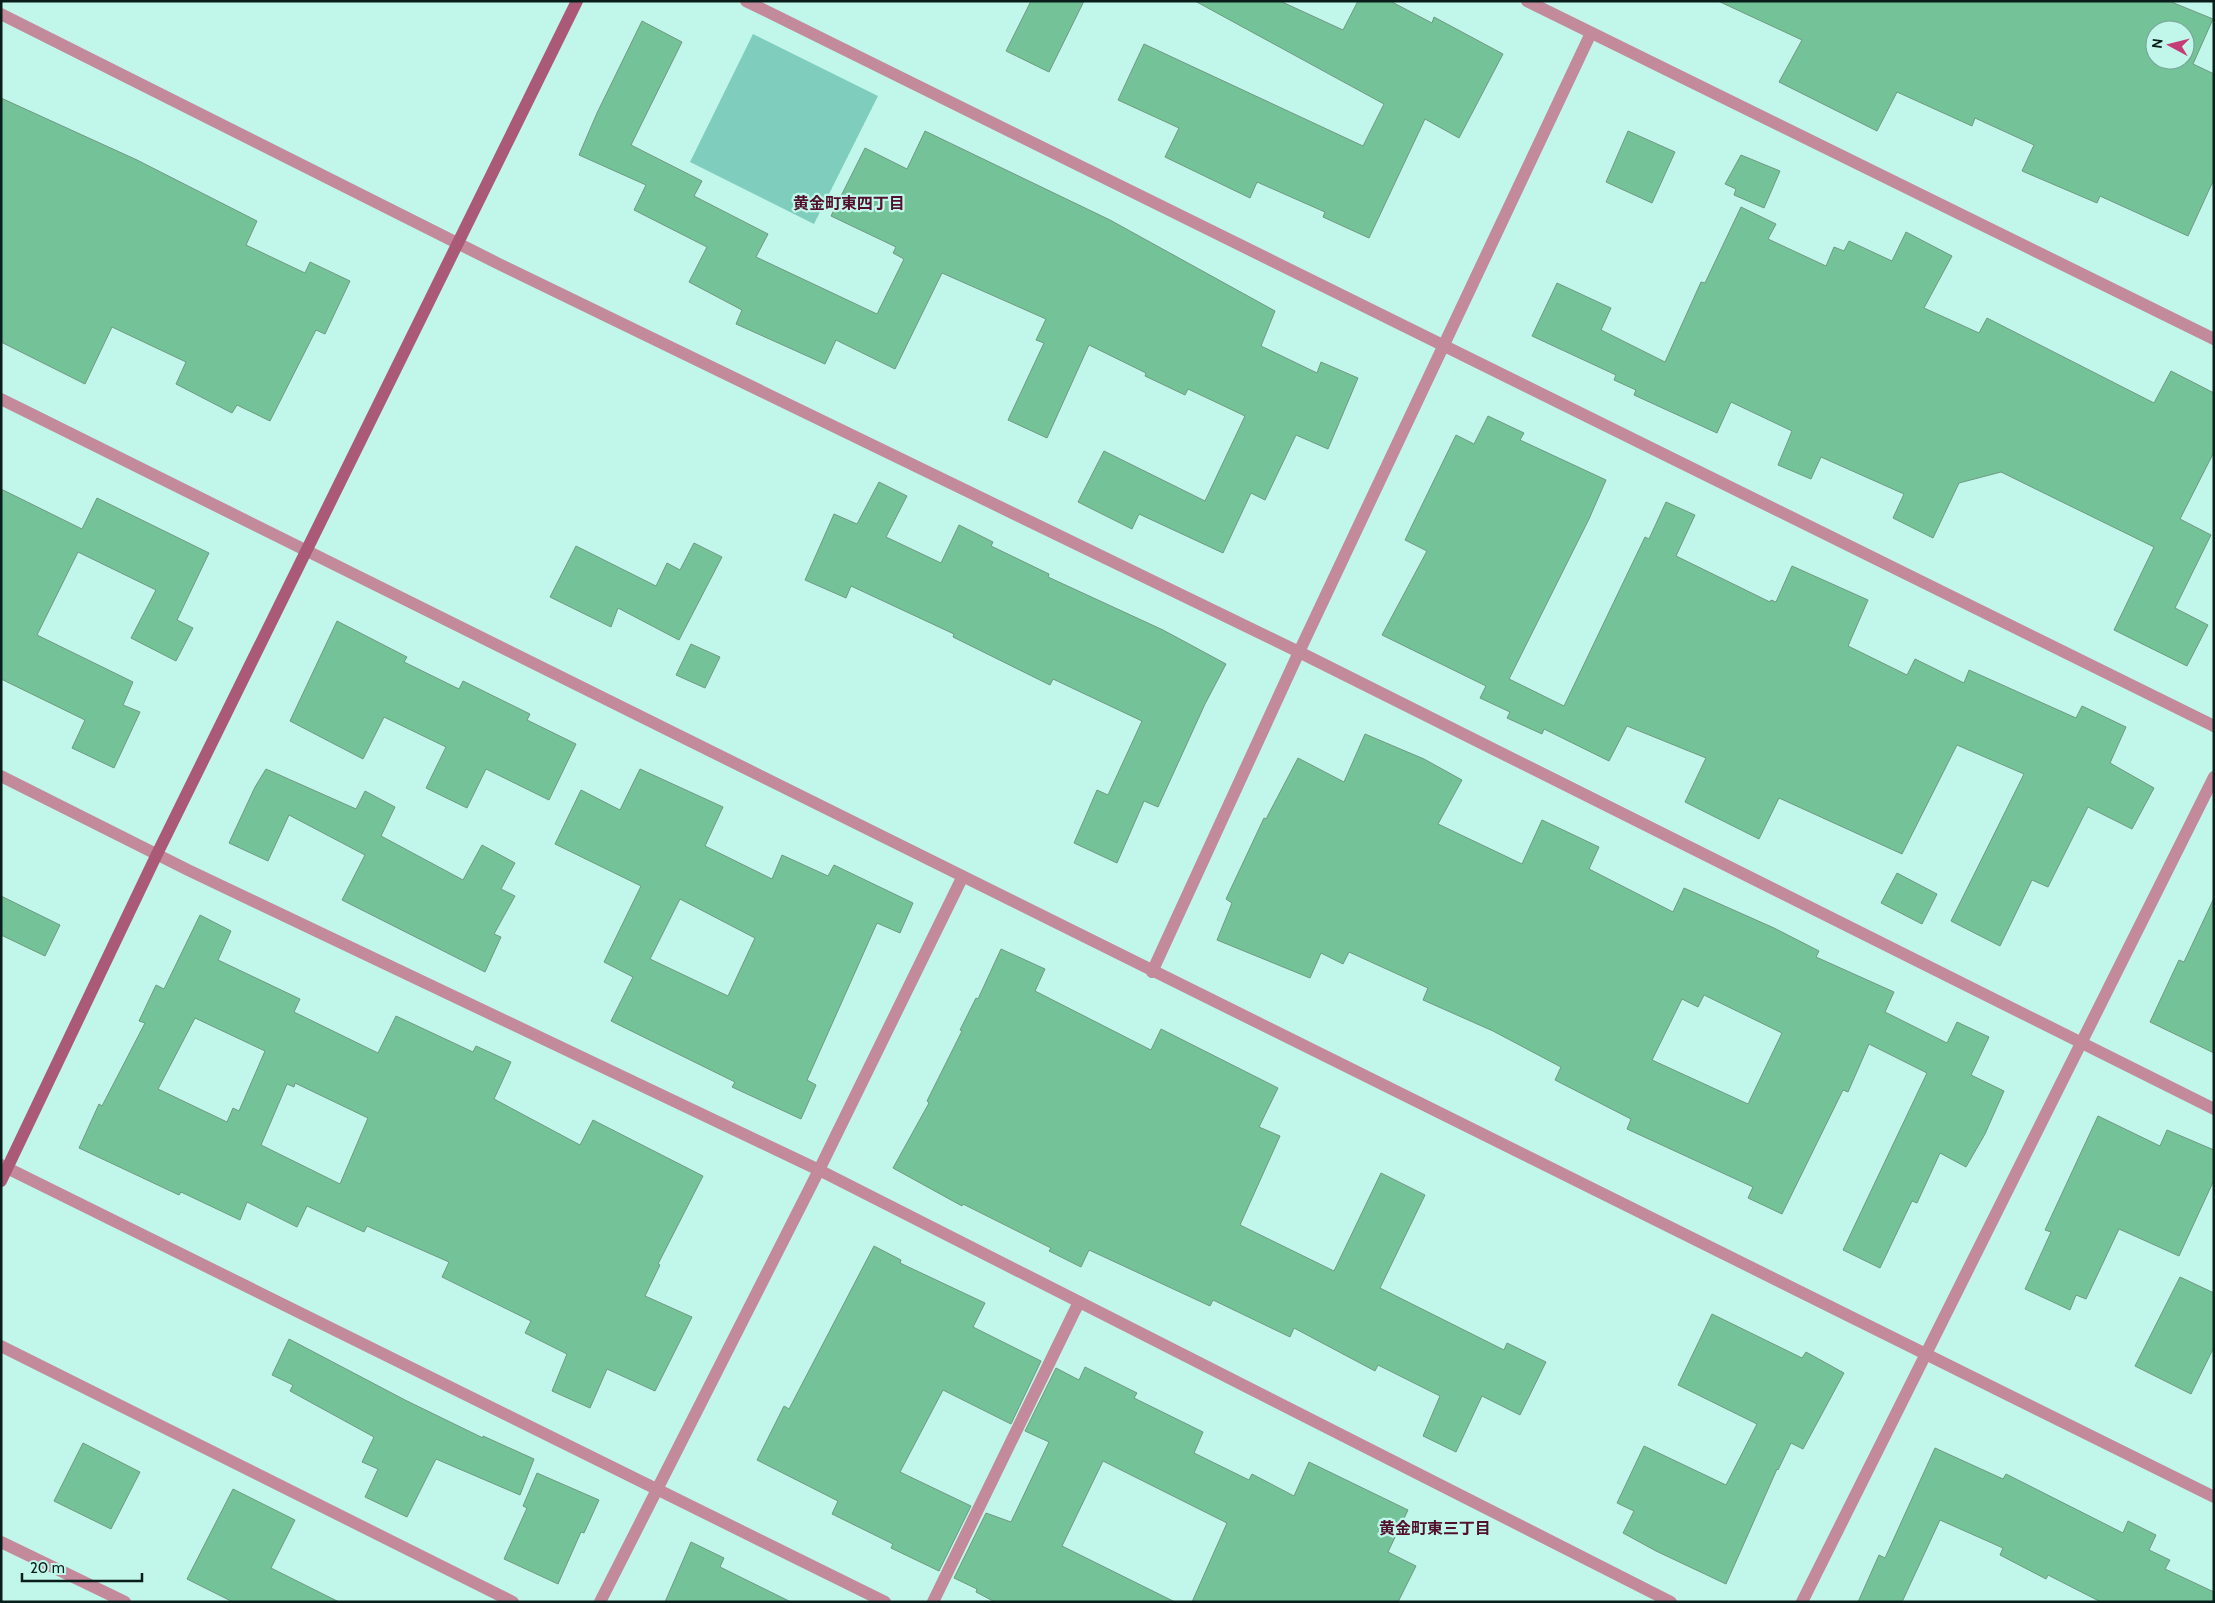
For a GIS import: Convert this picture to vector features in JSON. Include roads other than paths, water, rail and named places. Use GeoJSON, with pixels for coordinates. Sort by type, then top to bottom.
{"type":"FeatureCollection","features":[{"type":"Feature","properties":{"kind":"street"},"geometry":{"type":"LineString","coordinates":[[1,1181],[4,1167],[157,854],[308,552],[577,1]]}},
{"type":"Feature","properties":{"kind":"street"},"geometry":{"type":"LineString","coordinates":[[746,1],[2214,726]]}},
{"type":"Feature","properties":{"kind":"street"},"geometry":{"type":"LineString","coordinates":[[1527,1],[2214,338]]}},
{"type":"Feature","properties":{"kind":"street"},"geometry":{"type":"LineString","coordinates":[[1,14],[458,244],[1299,652],[2214,1109]]}},
{"type":"Feature","properties":{"kind":"street"},"geometry":{"type":"LineString","coordinates":[[1152,972],[1299,652],[1591,32]]}},
{"type":"Feature","properties":{"kind":"street"},"geometry":{"type":"LineString","coordinates":[[1,399],[961,880],[1152,972],[1924,1356],[2214,1497]]}},
{"type":"Feature","properties":{"kind":"street"},"geometry":{"type":"LineString","coordinates":[[1,776],[157,854],[819,1170],[1671,1602]]}},
{"type":"Feature","properties":{"kind":"street"},"geometry":{"type":"LineString","coordinates":[[1802,1602],[2214,778]]}},
{"type":"Feature","properties":{"kind":"street"},"geometry":{"type":"LineString","coordinates":[[600,1602],[819,1170],[961,880]]}},
{"type":"Feature","properties":{"kind":"street"},"geometry":{"type":"LineString","coordinates":[[4,1167],[885,1602]]}},
{"type":"Feature","properties":{"kind":"street"},"geometry":{"type":"LineString","coordinates":[[933,1602],[1079,1302]]}},
{"type":"Feature","properties":{"kind":"street"},"geometry":{"type":"LineString","coordinates":[[1,1346],[512,1602]]}},
{"type":"Feature","properties":{"kind":"street"},"geometry":{"type":"LineString","coordinates":[[1,1542],[125,1602]]}},
{"type":"Feature","properties":{"kind":"district","name":"黄金町東四丁目"},"geometry":{"type":"Point","coordinates":[849,203]}},
{"type":"Feature","properties":{"kind":"district","name":"黄金町東三丁目"},"geometry":{"type":"Point","coordinates":[1435,1528]}}]}
